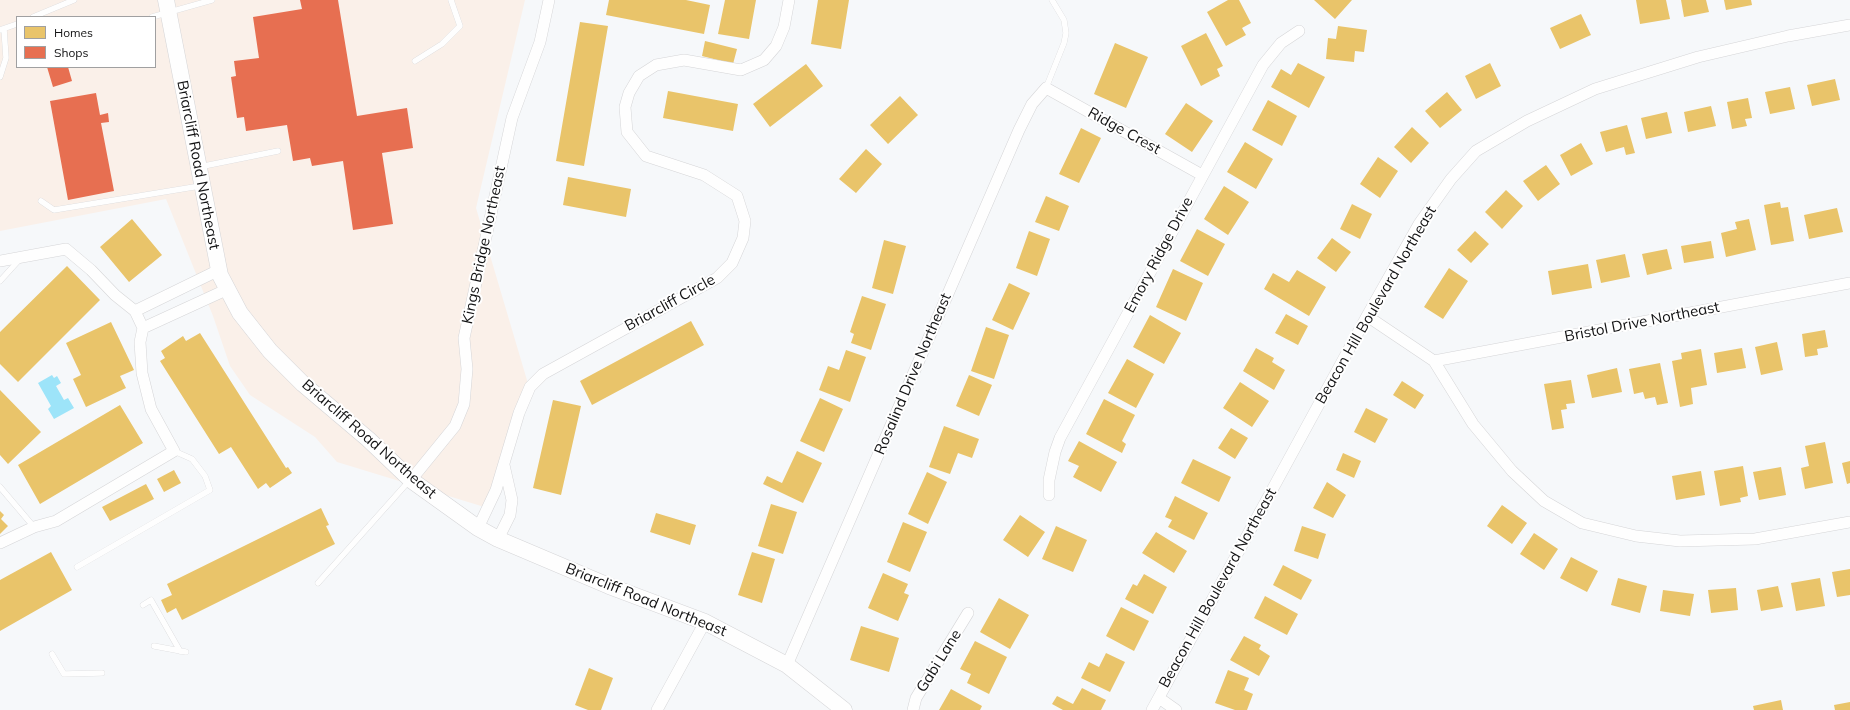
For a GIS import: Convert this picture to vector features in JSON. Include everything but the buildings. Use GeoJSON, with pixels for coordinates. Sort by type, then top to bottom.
{"type":"FeatureCollection","features":[{"type":"Feature","properties":{"kind":"main road","name":"Briarcliff Road Northeast"},"geometry":{"type":"LineString","coordinates":[[167,6],[219,270],[240,312],[270,351],[303,384],[368,439],[411,480],[478,528],[498,539],[609,586],[705,622],[787,665],[844,710]]}},
{"type":"Feature","properties":{"kind":"street","name":"Kings Bridge Northeast"},"geometry":{"type":"LineString","coordinates":[[411,480],[455,426],[464,404],[467,369],[464,338],[512,118],[540,42],[549,0]]}},
{"type":"Feature","properties":{"kind":"street","name":"Briarcliff Circle"},"geometry":{"type":"LineString","coordinates":[[478,528],[496,490],[519,413],[530,387],[543,374],[717,278],[732,263],[743,238],[745,221],[737,196],[704,175],[646,156],[627,132],[625,107],[629,93],[639,76],[656,65],[684,60],[741,70],[764,60],[776,46],[784,27],[790,0]]}},
{"type":"Feature","properties":{"kind":"street","name":"Beacon Hill Boulevard Northeast"},"geometry":{"type":"LineString","coordinates":[[1152,710],[1367,316],[1419,224],[1476,151],[1527,121],[1595,89],[1698,57],[1788,36],[1850,25]]}},
{"type":"Feature","properties":{"kind":"street","name":"Emory Ridge Drive"},"geometry":{"type":"LineString","coordinates":[[1049,495],[1049,480],[1055,452],[1060,438],[1263,65],[1281,42],[1299,31]]}},
{"type":"Feature","properties":{"kind":"street","name":"Ridge Crest"},"geometry":{"type":"LineString","coordinates":[[1046,88],[1202,175]]}},
{"type":"Feature","properties":{"kind":"street","name":"Rosalind Drive Northeast"},"geometry":{"type":"LineString","coordinates":[[787,665],[1019,130],[1032,104],[1046,88]]}},
{"type":"Feature","properties":{"kind":"street"},"geometry":{"type":"LineString","coordinates":[[0,261],[66,249],[91,270],[115,295],[135,311],[143,328],[140,342],[142,373],[152,409],[174,451],[56,521],[34,527],[0,543]]}},
{"type":"Feature","properties":{"kind":"street"},"geometry":{"type":"LineString","coordinates":[[135,311],[219,270]]}},
{"type":"Feature","properties":{"kind":"street","name":"Bristol Drive Northeast"},"geometry":{"type":"LineString","coordinates":[[1434,361],[1850,283]]}},
{"type":"Feature","properties":{"kind":"street"},"geometry":{"type":"LineString","coordinates":[[143,328],[228,289]]}},
{"type":"Feature","properties":{"kind":"street"},"geometry":{"type":"LineString","coordinates":[[165,296],[173,314]]}},
{"type":"Feature","properties":{"kind":"street"},"geometry":{"type":"LineString","coordinates":[[1367,316],[1434,361],[1473,424],[1512,471],[1544,500],[1582,523],[1636,536],[1680,541],[1755,539],[1850,522]]}},
{"type":"Feature","properties":{"kind":"street","name":"Briarcliff Circle"},"geometry":{"type":"LineString","coordinates":[[498,539],[510,515],[512,500],[504,466]]}},
{"type":"Feature","properties":{"kind":"street","name":"Gabi Lane"},"geometry":{"type":"LineString","coordinates":[[913,710],[916,698],[968,613]]}},
{"type":"Feature","properties":{"kind":"street"},"geometry":{"type":"LineString","coordinates":[[657,710],[705,622]]}},
{"type":"Feature","properties":{"kind":"street"},"geometry":{"type":"LineString","coordinates":[[1159,698],[1176,710]]}},
{"type":"Feature","properties":{"kind":"lane"},"geometry":{"type":"LineString","coordinates":[[35,16],[62,2],[74,0]]}},
{"type":"Feature","properties":{"kind":"lane"},"geometry":{"type":"LineString","coordinates":[[153,16],[167,6],[212,0]]}},
{"type":"Feature","properties":{"kind":"lane"},"geometry":{"type":"LineString","coordinates":[[415,61],[442,44],[460,26],[451,0]]}},
{"type":"Feature","properties":{"kind":"lane"},"geometry":{"type":"LineString","coordinates":[[1046,88],[1064,43],[1066,33],[1064,20],[1052,0]]}},
{"type":"Feature","properties":{"kind":"lane"},"geometry":{"type":"LineString","coordinates":[[0,77],[6,58],[2,30],[16,24]]}},
{"type":"Feature","properties":{"kind":"lane"},"geometry":{"type":"LineString","coordinates":[[199,167],[278,151]]}},
{"type":"Feature","properties":{"kind":"lane"},"geometry":{"type":"LineString","coordinates":[[41,201],[54,210],[203,186]]}},
{"type":"Feature","properties":{"kind":"lane"},"geometry":{"type":"LineString","coordinates":[[0,281],[22,257]]}},
{"type":"Feature","properties":{"kind":"lane"},"geometry":{"type":"LineString","coordinates":[[77,567],[210,490],[205,476],[192,459],[174,451]]}},
{"type":"Feature","properties":{"kind":"lane"},"geometry":{"type":"LineString","coordinates":[[318,583],[411,480]]}},
{"type":"Feature","properties":{"kind":"lane"},"geometry":{"type":"LineString","coordinates":[[0,487],[34,527]]}},
{"type":"Feature","properties":{"kind":"lane"},"geometry":{"type":"LineString","coordinates":[[143,605],[151,600],[183,652],[154,646]]}},
{"type":"Feature","properties":{"kind":"lane"},"geometry":{"type":"LineString","coordinates":[[52,654],[64,674],[102,673]]}},
{"type":"Feature","properties":{"kind":"shaded area"},"geometry":{"type":"Polygon","coordinates":[[[0,0],[525,0],[476,208],[529,387],[491,509],[337,462],[315,437],[250,395],[230,366],[213,316],[166,199],[0,231],[0,0]]]}},
{"type":"Feature","properties":{"kind":"water"},"geometry":{"type":"Polygon","coordinates":[[[52,375],[54,378],[57,376],[61,383],[56,386],[64,400],[68,398],[74,408],[54,419],[48,409],[51,406],[38,383],[52,375]]]}}]}
